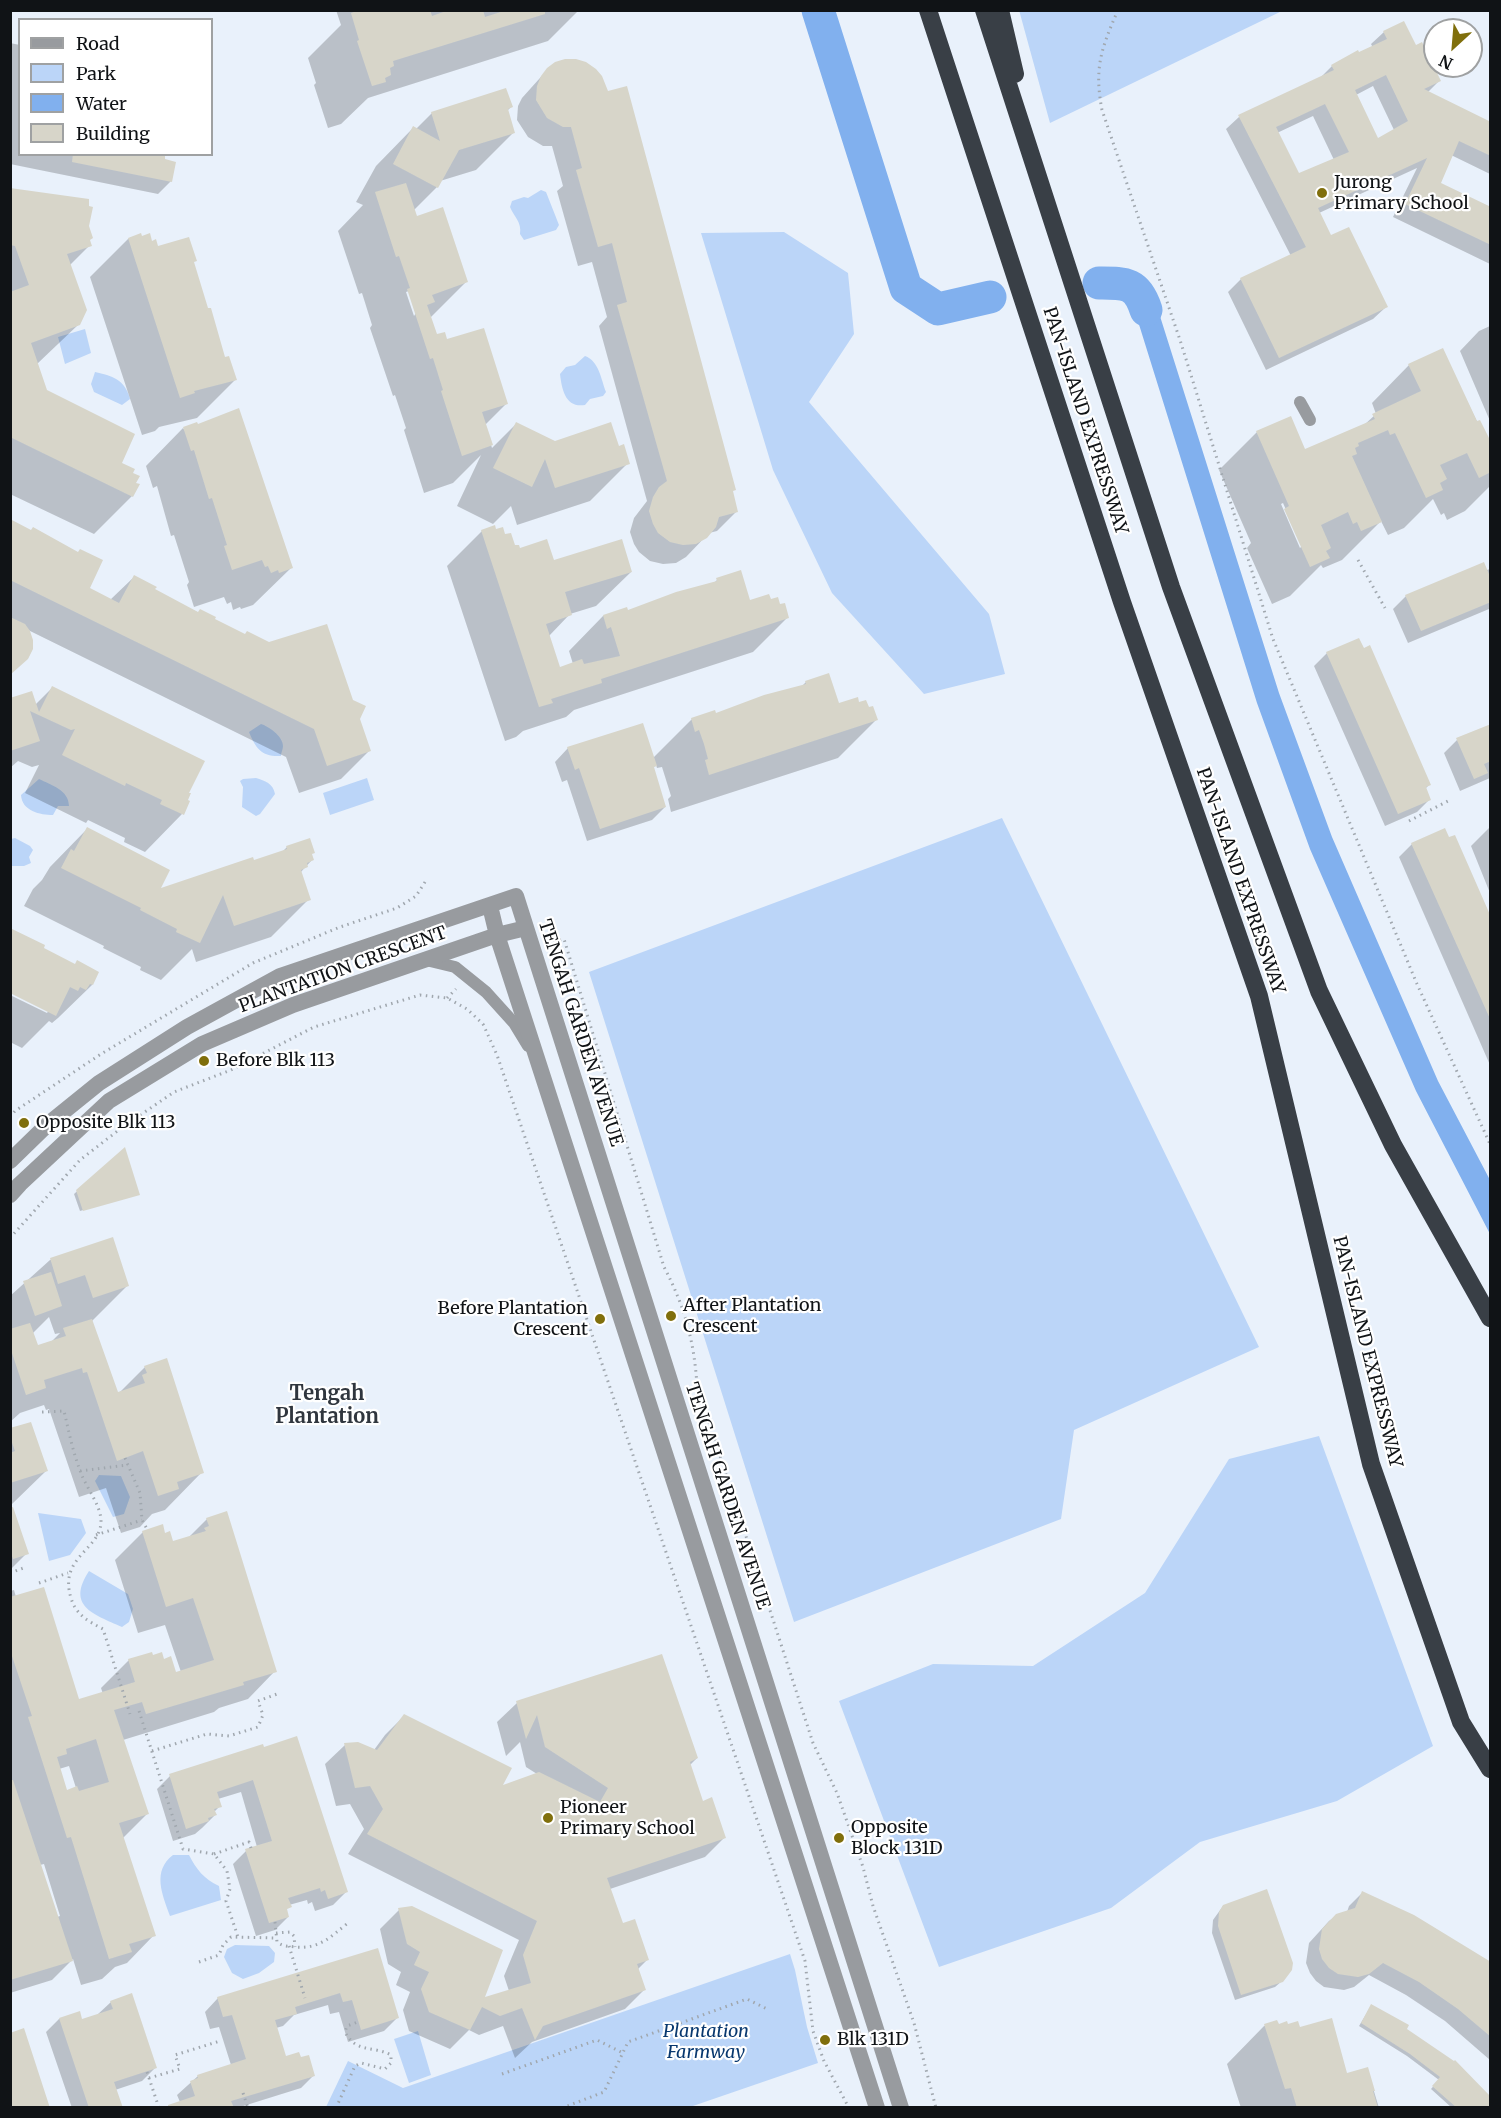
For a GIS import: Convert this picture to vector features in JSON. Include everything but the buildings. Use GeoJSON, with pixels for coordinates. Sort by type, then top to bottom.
{"type":"FeatureCollection","features":[{"type":"Feature","properties":{"kind":"highway","name":"PAN-ISLAND EXPRESSWAY"},"geometry":{"type":"LineString","coordinates":[[928,10],[1122,602],[1259,996],[1371,1464],[1461,1722],[1491,1769]]}},
{"type":"Feature","properties":{"kind":"highway","name":"PAN-ISLAND EXPRESSWAY"},"geometry":{"type":"LineString","coordinates":[[984,10],[1171,587],[1319,991],[1393,1145],[1491,1318]]}},
{"type":"Feature","properties":{"kind":"highway"},"geometry":{"type":"LineString","coordinates":[[1000,10],[1047,210]]}},
{"type":"Feature","properties":{"kind":"street","name":"PLANTATION CRESCENT"},"geometry":{"type":"LineString","coordinates":[[10,1161],[47,1125],[99,1083],[187,1027],[280,976],[516,896]]}},
{"type":"Feature","properties":{"kind":"street","name":"TENGAH GARDEN AVENUE"},"geometry":{"type":"LineString","coordinates":[[516,896],[901,2108]]}},
{"type":"Feature","properties":{"kind":"street"},"geometry":{"type":"LineString","coordinates":[[490,906],[539,1066],[877,2108]]}},
{"type":"Feature","properties":{"kind":"street","name":"PLANTATION CRESCENT"},"geometry":{"type":"LineString","coordinates":[[10,1195],[109,1101],[202,1044],[293,1005],[497,935],[526,928]]}},
{"type":"Feature","properties":{"kind":"street"},"geometry":{"type":"LineString","coordinates":[[835,1980],[858,1973]]}},
{"type":"Feature","properties":{"kind":"lane"},"geometry":{"type":"LineString","coordinates":[[1300,402],[1310,420]]}},
{"type":"Feature","properties":{"kind":"lane"},"geometry":{"type":"LineString","coordinates":[[425,959],[455,967],[486,992],[514,1023],[539,1066]]}},
{"type":"Feature","properties":{"kind":"path"},"geometry":{"type":"LineString","coordinates":[[1118,10],[1102,46],[1098,70],[1101,110],[1181,343],[1273,639],[1417,984],[1491,1144]]}},
{"type":"Feature","properties":{"kind":"path"},"geometry":{"type":"LineString","coordinates":[[1358,560],[1385,608]]}},
{"type":"Feature","properties":{"kind":"path"},"geometry":{"type":"LineString","coordinates":[[1409,821],[1448,801]]}},
{"type":"Feature","properties":{"kind":"path"},"geometry":{"type":"LineString","coordinates":[[564,939],[664,1267],[677,1292],[684,1315],[694,1349],[697,1385],[813,1743],[837,1793],[863,1867],[873,1905],[914,2023],[936,2108]]}},
{"type":"Feature","properties":{"kind":"path"},"geometry":{"type":"LineString","coordinates":[[10,1238],[80,1160],[120,1128],[174,1092],[231,1070],[314,1027],[420,995],[447,998],[467,1009],[483,1024],[497,1055],[805,1961],[813,2031],[824,2061],[849,2108]]}},
{"type":"Feature","properties":{"kind":"path"},"geometry":{"type":"LineString","coordinates":[[10,1117],[15,1111],[101,1054]]}},
{"type":"Feature","properties":{"kind":"path"},"geometry":{"type":"LineString","coordinates":[[39,1583],[68,1573],[96,1535],[101,1522],[99,1510],[80,1471],[71,1444],[64,1411],[42,1412]]}},
{"type":"Feature","properties":{"kind":"path"},"geometry":{"type":"LineString","coordinates":[[125,1458],[140,1493],[142,1520],[147,1529]]}},
{"type":"Feature","properties":{"kind":"path"},"geometry":{"type":"LineString","coordinates":[[80,1471],[128,1464]]}},
{"type":"Feature","properties":{"kind":"path"},"geometry":{"type":"LineString","coordinates":[[96,1535],[142,1520]]}},
{"type":"Feature","properties":{"kind":"path"},"geometry":{"type":"LineString","coordinates":[[10,1573],[26,1568]]}},
{"type":"Feature","properties":{"kind":"path"},"geometry":{"type":"LineString","coordinates":[[68,1573],[68,1588],[73,1605],[83,1619],[103,1629],[130,1714]]}},
{"type":"Feature","properties":{"kind":"path"},"geometry":{"type":"LineString","coordinates":[[152,1751],[207,1734],[229,1736],[258,1727],[263,1715],[258,1701],[277,1694]]}},
{"type":"Feature","properties":{"kind":"path"},"geometry":{"type":"LineString","coordinates":[[139,1712],[183,1849],[214,1854],[249,1842],[251,1848]]}},
{"type":"Feature","properties":{"kind":"path"},"geometry":{"type":"LineString","coordinates":[[214,1854],[227,1870],[230,1889],[226,1901],[238,1937]]}},
{"type":"Feature","properties":{"kind":"path"},"geometry":{"type":"LineString","coordinates":[[275,1922],[277,1942],[282,1946],[305,1948],[319,1945],[348,1923]]}},
{"type":"Feature","properties":{"kind":"path"},"geometry":{"type":"LineString","coordinates":[[199,1962],[219,1955],[231,1937],[276,1935],[290,1932],[294,1936],[295,1947]]}},
{"type":"Feature","properties":{"kind":"path"},"geometry":{"type":"LineString","coordinates":[[289,1946],[305,1998]]}},
{"type":"Feature","properties":{"kind":"path"},"geometry":{"type":"LineString","coordinates":[[562,2108],[604,2092],[628,2042],[747,1999],[767,2009]]}},
{"type":"Feature","properties":{"kind":"path"},"geometry":{"type":"LineString","coordinates":[[336,2108],[356,2066],[361,2063],[386,2068],[392,2063],[391,2055],[381,2050],[364,2049],[351,2042],[345,2032],[347,2026],[358,2022]]}},
{"type":"Feature","properties":{"kind":"path"},"geometry":{"type":"LineString","coordinates":[[502,2074],[597,2040],[623,2053]]}},
{"type":"Feature","properties":{"kind":"path"},"geometry":{"type":"LineString","coordinates":[[149,2078],[180,2068],[175,2055],[220,2041]]}},
{"type":"Feature","properties":{"kind":"path"},"geometry":{"type":"LineString","coordinates":[[147,2072],[159,2108]]}},
{"type":"Feature","properties":{"kind":"path"},"geometry":{"type":"LineString","coordinates":[[243,2093],[248,2108]]}},
{"type":"Feature","properties":{"kind":"green space"},"geometry":{"type":"Polygon","coordinates":[[[1019,10],[1282,10],[1282,11],[1050,123],[1019,10]]]}},
{"type":"Feature","properties":{"kind":"green space"},"geometry":{"type":"Polygon","coordinates":[[[541,190],[546,192],[559,225],[556,230],[524,240],[520,234],[519,223],[510,207],[512,201],[528,198],[541,190]]]}},
{"type":"Feature","properties":{"kind":"green space"},"geometry":{"type":"Polygon","coordinates":[[[784,232],[848,273],[854,334],[809,402],[989,614],[1005,674],[924,694],[832,593],[773,470],[701,233],[784,232]]]}},
{"type":"Feature","properties":{"kind":"green space"},"geometry":{"type":"Polygon","coordinates":[[[85,329],[91,353],[65,364],[58,337],[85,329]]]}},
{"type":"Feature","properties":{"kind":"green space"},"geometry":{"type":"Polygon","coordinates":[[[585,356],[590,358],[596,366],[606,392],[603,396],[590,399],[585,405],[573,404],[566,397],[560,374],[566,367],[575,365],[585,356]]]}},
{"type":"Feature","properties":{"kind":"green space"},"geometry":{"type":"Polygon","coordinates":[[[95,372],[112,377],[121,383],[130,399],[122,405],[94,392],[91,384],[95,372]]]}},
{"type":"Feature","properties":{"kind":"green space"},"geometry":{"type":"Polygon","coordinates":[[[261,724],[271,729],[281,739],[283,746],[281,756],[264,753],[254,743],[249,732],[261,724]]]}},
{"type":"Feature","properties":{"kind":"green space"},"geometry":{"type":"Polygon","coordinates":[[[256,778],[270,785],[275,794],[256,816],[242,807],[243,787],[240,781],[256,778]]]}},
{"type":"Feature","properties":{"kind":"green space"},"geometry":{"type":"Polygon","coordinates":[[[367,778],[374,800],[330,815],[323,793],[367,778]]]}},
{"type":"Feature","properties":{"kind":"green space"},"geometry":{"type":"Polygon","coordinates":[[[39,779],[63,792],[69,806],[58,806],[53,815],[37,813],[28,808],[21,795],[39,779]]]}},
{"type":"Feature","properties":{"kind":"green space"},"geometry":{"type":"Polygon","coordinates":[[[1002,818],[1259,1347],[1074,1430],[1061,1519],[794,1622],[589,972],[1002,818]]]}},
{"type":"Feature","properties":{"kind":"green space"},"geometry":{"type":"Polygon","coordinates":[[[15,838],[33,850],[29,857],[31,863],[24,866],[11,866],[11,839],[15,838]]]}},
{"type":"Feature","properties":{"kind":"green space"},"geometry":{"type":"Polygon","coordinates":[[[1319,1436],[1433,1746],[1337,1801],[1200,1842],[1111,1908],[939,1967],[839,1701],[933,1664],[1033,1666],[1145,1593],[1229,1459],[1319,1436]]]}},
{"type":"Feature","properties":{"kind":"green space"},"geometry":{"type":"Polygon","coordinates":[[[99,1475],[121,1476],[130,1497],[124,1514],[113,1517],[95,1481],[99,1475]]]}},
{"type":"Feature","properties":{"kind":"green space"},"geometry":{"type":"Polygon","coordinates":[[[38,1513],[81,1519],[86,1533],[70,1555],[49,1561],[38,1513]]]}},
{"type":"Feature","properties":{"kind":"green space"},"geometry":{"type":"Polygon","coordinates":[[[89,1571],[128,1594],[133,1609],[129,1622],[122,1627],[93,1613],[82,1601],[80,1593],[89,1571]]]}},
{"type":"Feature","properties":{"kind":"green space"},"geometry":{"type":"Polygon","coordinates":[[[173,1855],[189,1855],[201,1873],[219,1886],[221,1900],[170,1916],[162,1891],[161,1876],[167,1861],[173,1855]]]}},
{"type":"Feature","properties":{"kind":"green space"},"geometry":{"type":"Polygon","coordinates":[[[235,1945],[269,1946],[275,1953],[274,1962],[259,1973],[243,1979],[232,1973],[224,1957],[227,1949],[235,1945]]]}},
{"type":"Feature","properties":{"kind":"green space","name":"Plantation Farmway"},"geometry":{"type":"Polygon","coordinates":[[[790,1954],[818,2063],[690,2107],[326,2107],[348,2061],[403,2088],[790,1954]]]}},
{"type":"Feature","properties":{"kind":"green space"},"geometry":{"type":"Polygon","coordinates":[[[418,2031],[431,2075],[409,2083],[394,2039],[418,2031]]]}},
{"type":"Feature","properties":{"kind":"water"},"geometry":{"type":"Polygon","coordinates":[[[1112,270],[1125,272],[1135,277],[1153,294],[1279,693],[1332,837],[1438,1081],[1490,1180],[1490,1234],[1416,1091],[1310,849],[1257,703],[1132,302],[1121,297],[1112,270]]]}},
{"type":"Feature","properties":{"kind":"waterway"},"geometry":{"type":"LineString","coordinates":[[818,10],[906,288],[938,309],[990,297]]}},
{"type":"Feature","properties":{"kind":"waterway"},"geometry":{"type":"LineString","coordinates":[[1099,283],[1129,286],[1139,294],[1146,310]]}},
{"type":"Feature","properties":{"kind":"place","name":"Jurong Primary School"},"geometry":{"type":"Point","coordinates":[1322,193]}},
{"type":"Feature","properties":{"kind":"place","name":"Before Blk 113"},"geometry":{"type":"Point","coordinates":[204,1061]}},
{"type":"Feature","properties":{"kind":"place","name":"Opposite Blk 113"},"geometry":{"type":"Point","coordinates":[24,1123]}},
{"type":"Feature","properties":{"kind":"place","name":"After Plantation Crescent"},"geometry":{"type":"Point","coordinates":[671,1316]}},
{"type":"Feature","properties":{"kind":"place","name":"Before Plantation Crescent"},"geometry":{"type":"Point","coordinates":[600,1319]}},
{"type":"Feature","properties":{"kind":"place","name":"Pioneer Primary School"},"geometry":{"type":"Point","coordinates":[548,1818]}},
{"type":"Feature","properties":{"kind":"place","name":"Opposite Block 131D"},"geometry":{"type":"Point","coordinates":[839,1838]}},
{"type":"Feature","properties":{"kind":"place","name":"Blk 131D"},"geometry":{"type":"Point","coordinates":[825,2040]}},
{"type":"Feature","properties":{"kind":"district","name":"Tengah Plantation"},"geometry":{"type":"Point","coordinates":[327,1406]}}]}
